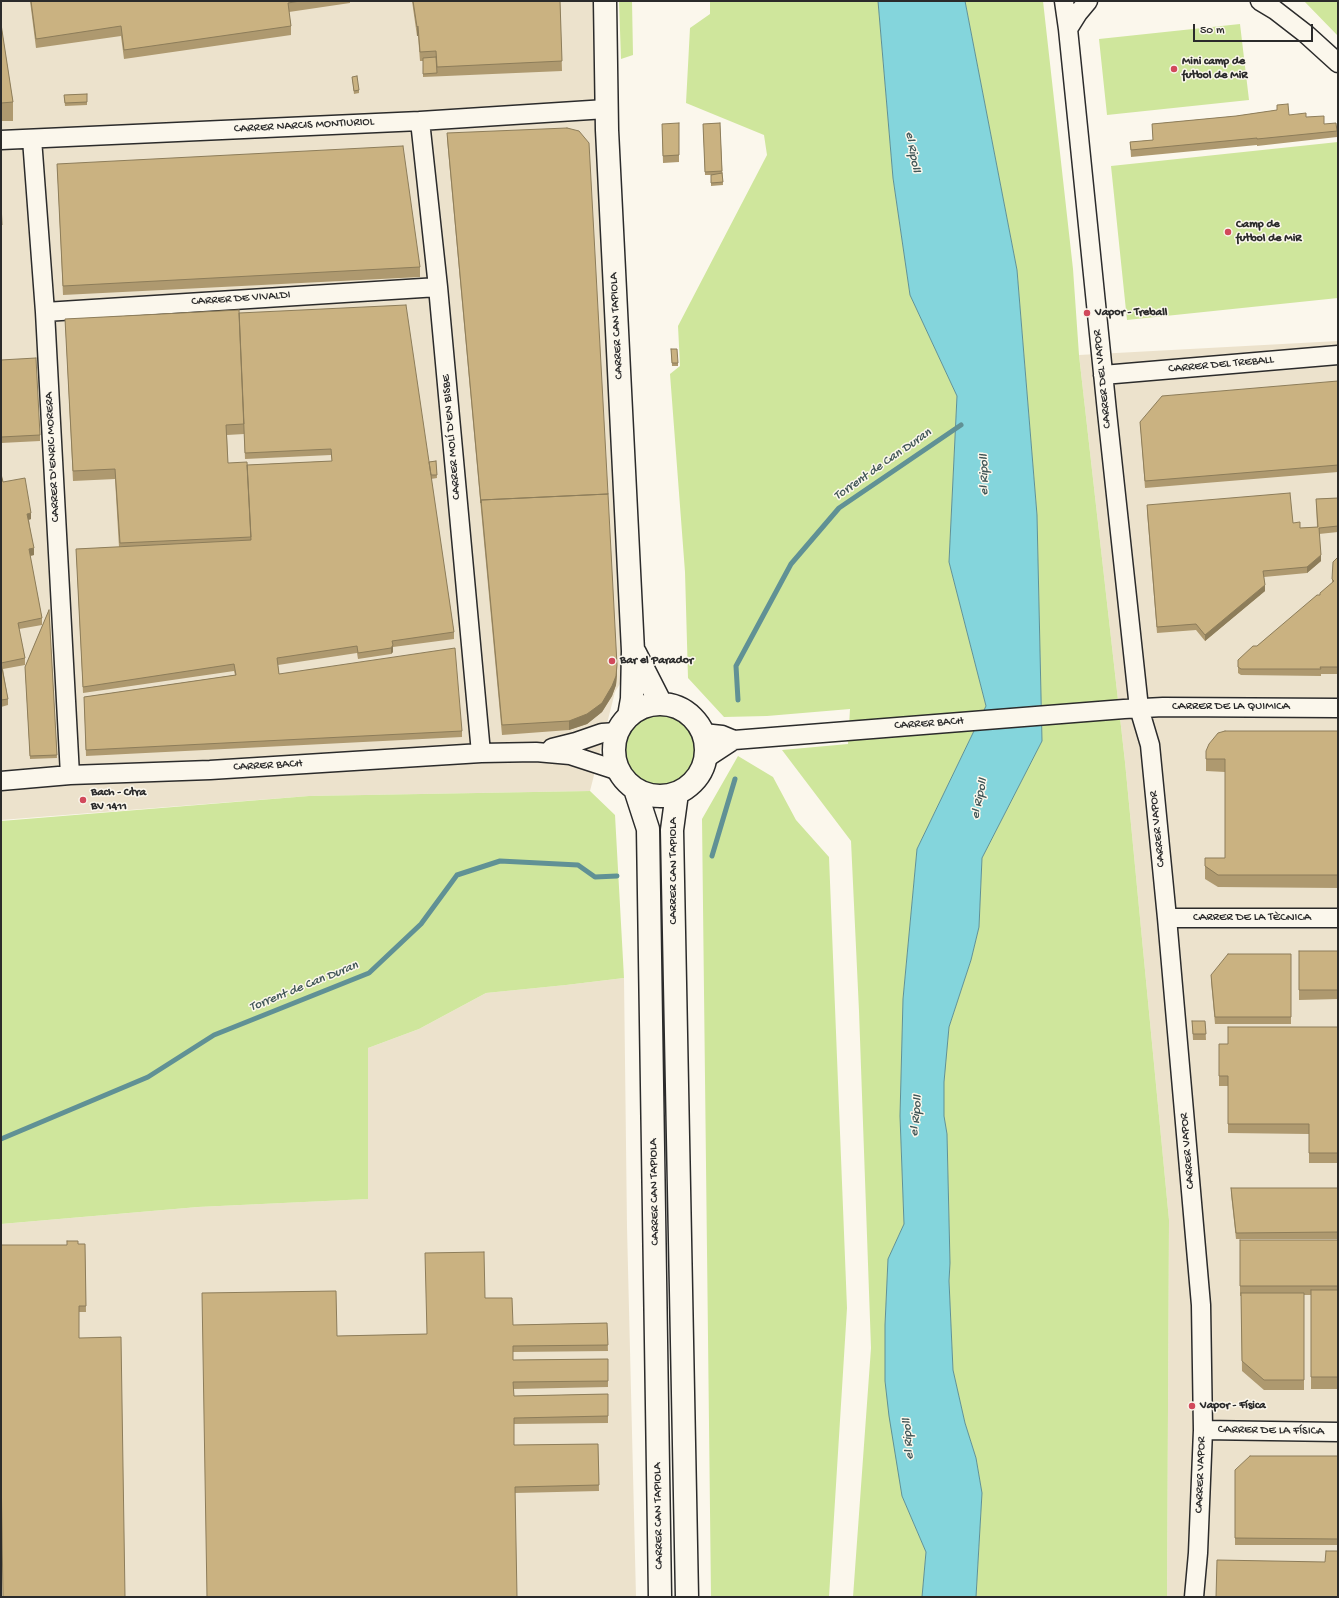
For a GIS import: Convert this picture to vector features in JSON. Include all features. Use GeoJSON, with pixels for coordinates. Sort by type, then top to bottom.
{"type":"FeatureCollection","features":[{"type":"Feature","properties":{"kind":"street","name":"CARRER CAN TAPIOLA"},"geometry":{"type":"LineString","coordinates":[[605,1],[606,109],[633,651],[632,699],[623,724]]}},
{"type":"Feature","properties":{"kind":"street","name":"CARRER DEL VAPOR"},"geometry":{"type":"LineString","coordinates":[[1064,1],[1103,375],[1132,709]]}},
{"type":"Feature","properties":{"kind":"street"},"geometry":{"type":"LineString","coordinates":[[1068,29],[1088,1]]}},
{"type":"Feature","properties":{"kind":"street"},"geometry":{"type":"LineString","coordinates":[[1260,1],[1275,10],[1300,29],[1338,63]]}},
{"type":"Feature","properties":{"kind":"street","name":"CARRER NARCIS MONTIURIOL"},"geometry":{"type":"LineString","coordinates":[[1,140],[420,121],[606,109]]}},
{"type":"Feature","properties":{"kind":"street","name":"CARRER MOLÍ D'EN BISBE"},"geometry":{"type":"LineString","coordinates":[[420,121],[438,287],[481,753]]}},
{"type":"Feature","properties":{"kind":"street","name":"CARRER D'ENRIC MORERA"},"geometry":{"type":"LineString","coordinates":[[32,139],[45,312],[70,775]]}},
{"type":"Feature","properties":{"kind":"street","name":"CARRER DE VIVALDI"},"geometry":{"type":"LineString","coordinates":[[45,312],[438,287]]}},
{"type":"Feature","properties":{"kind":"street","name":"CARRER DEL TREBALL"},"geometry":{"type":"LineString","coordinates":[[1103,375],[1338,355]]}},
{"type":"Feature","properties":{"kind":"street","name":"CARRER CAN TAPIOLA"},"geometry":{"type":"LineString","coordinates":[[633,651],[661,704]]}},
{"type":"Feature","properties":{"kind":"street"},"geometry":{"type":"LineString","coordinates":[[661,704],[683,710],[692,717],[703,733],[706,743],[705,759],[695,780],[687,788],[677,793],[663,796],[648,795],[635,789],[626,781],[619,771],[614,758],[614,745],[623,724],[644,707],[661,704]]}},
{"type":"Feature","properties":{"kind":"street","name":"CARRER DE LA QUIMICA"},"geometry":{"type":"LineString","coordinates":[[1132,709],[1338,708]]}},
{"type":"Feature","properties":{"kind":"street","name":"CARRER BACH"},"geometry":{"type":"LineString","coordinates":[[703,733],[722,735],[734,740],[1132,709]]}},
{"type":"Feature","properties":{"kind":"street","name":"CARRER VAPOR"},"geometry":{"type":"LineString","coordinates":[[1132,709],[1150,745],[1167,918],[1201,1305],[1203,1430],[1198,1553],[1194,1597]]}},
{"type":"Feature","properties":{"kind":"street","name":"CARRER BACH"},"geometry":{"type":"LineString","coordinates":[[536,752],[576,742],[623,724]]}},
{"type":"Feature","properties":{"kind":"street","name":"CARRER BACH"},"geometry":{"type":"LineString","coordinates":[[705,759],[734,740]]}},
{"type":"Feature","properties":{"kind":"street","name":"CARRER BACH"},"geometry":{"type":"LineString","coordinates":[[1,781],[70,775],[210,770],[481,753],[536,752],[570,755],[619,771]]}},
{"type":"Feature","properties":{"kind":"street","name":"CARRER CAN TAPIOLA"},"geometry":{"type":"LineString","coordinates":[[635,789],[648,829],[660,1597]]}},
{"type":"Feature","properties":{"kind":"street","name":"CARRER CAN TAPIOLA"},"geometry":{"type":"LineString","coordinates":[[677,793],[672,830],[687,1597]]}},
{"type":"Feature","properties":{"kind":"street","name":"CARRER DE LA TÈCNICA"},"geometry":{"type":"LineString","coordinates":[[1167,918],[1338,918]]}},
{"type":"Feature","properties":{"kind":"street","name":"CARRER DE LA FÍSICA"},"geometry":{"type":"LineString","coordinates":[[1203,1430],[1338,1432]]}},
{"type":"Feature","properties":{"kind":"shaded area"},"geometry":{"type":"Polygon","coordinates":[[[1,1],[596,1],[626,674],[615,692],[590,791],[309,796],[1,820],[1,1]]]}},
{"type":"Feature","properties":{"kind":"shaded area"},"geometry":{"type":"Polygon","coordinates":[[[1338,341],[1338,1597],[1167,1597],[1169,1220],[1125,762],[1079,355],[1338,341]]]}},
{"type":"Feature","properties":{"kind":"shaded area"},"geometry":{"type":"Polygon","coordinates":[[[624,978],[627,1227],[636,1597],[1,1597],[1,1224],[198,1207],[367,1199],[368,1048],[419,1029],[486,993],[624,978]]]}},
{"type":"Feature","properties":{"kind":"green space"},"geometry":{"type":"Polygon","coordinates":[[[619,1],[632,1],[633,55],[621,59],[619,1]]]}},
{"type":"Feature","properties":{"kind":"green space"},"geometry":{"type":"Polygon","coordinates":[[[710,1],[878,1],[893,178],[910,295],[957,396],[949,562],[986,706],[917,849],[903,999],[900,1116],[904,1224],[888,1260],[885,1325],[885,1381],[902,1496],[926,1552],[922,1597],[853,1597],[871,1348],[859,1011],[851,841],[782,750],[848,744],[850,709],[767,716],[724,717],[688,678],[685,572],[670,374],[680,366],[678,326],[767,155],[764,135],[686,103],[690,28],[710,14],[710,1]]]}},
{"type":"Feature","properties":{"kind":"green space"},"geometry":{"type":"Polygon","coordinates":[[[965,1],[1043,1],[1073,269],[1079,355],[1125,762],[1169,1220],[1167,1597],[976,1597],[982,1493],[976,1458],[965,1423],[953,1370],[949,1281],[950,1263],[947,1134],[943,1100],[945,1064],[949,1027],[971,960],[979,927],[982,858],[1042,741],[1037,515],[1017,270],[965,1]]]}},
{"type":"Feature","properties":{"kind":"green space"},"geometry":{"type":"Polygon","coordinates":[[[1304,1],[1338,1],[1338,36],[1304,1]]]}},
{"type":"Feature","properties":{"kind":"green space","name":"Mini camp de futbol de MiR"},"geometry":{"type":"Polygon","coordinates":[[[1240,24],[1249,100],[1107,115],[1099,39],[1240,24]]]}},
{"type":"Feature","properties":{"kind":"green space","name":"Camp de futbol de MiR"},"geometry":{"type":"Polygon","coordinates":[[[1338,142],[1338,298],[1127,320],[1111,166],[1338,142]]]}},
{"type":"Feature","properties":{"kind":"green space"},"geometry":{"type":"Polygon","coordinates":[[[660,712],[674,715],[687,723],[695,736],[698,750],[695,764],[687,777],[674,785],[660,788],[646,785],[633,777],[625,764],[622,750],[625,736],[633,723],[646,715],[660,712]]]}},
{"type":"Feature","properties":{"kind":"green space"},"geometry":{"type":"Polygon","coordinates":[[[738,756],[773,777],[796,820],[829,857],[847,1308],[829,1597],[711,1597],[702,819],[738,756]]]}},
{"type":"Feature","properties":{"kind":"green space"},"geometry":{"type":"Polygon","coordinates":[[[590,791],[615,815],[624,978],[486,993],[419,1029],[368,1048],[368,1199],[198,1207],[1,1224],[1,821],[309,796],[590,791]]]}},
{"type":"Feature","properties":{"kind":"water","name":"el Ripoll"},"geometry":{"type":"Polygon","coordinates":[[[878,1],[965,1],[1017,270],[1037,515],[1042,741],[982,858],[979,927],[971,960],[949,1027],[944,1082],[944,1116],[947,1134],[950,1263],[949,1281],[953,1370],[965,1423],[976,1458],[982,1493],[976,1597],[922,1597],[926,1552],[902,1496],[885,1381],[885,1325],[888,1259],[904,1224],[900,1116],[903,999],[917,849],[986,706],[949,562],[957,396],[910,295],[893,178],[878,1]]]}},
{"type":"Feature","properties":{"kind":"building"},"geometry":{"type":"Polygon","coordinates":[[[31,1],[300,1],[288,3],[291,26],[124,50],[121,26],[36,39],[31,1]]]}},
{"type":"Feature","properties":{"kind":"building"},"geometry":{"type":"Polygon","coordinates":[[[413,1],[560,1],[562,61],[437,67],[436,51],[420,52],[418,26],[417,27],[413,1]]]}},
{"type":"Feature","properties":{"kind":"building"},"geometry":{"type":"Polygon","coordinates":[[[1,24],[13,102],[1,103],[1,24]]]}},
{"type":"Feature","properties":{"kind":"building"},"geometry":{"type":"Polygon","coordinates":[[[436,57],[437,73],[423,74],[423,58],[436,57]]]}},
{"type":"Feature","properties":{"kind":"building"},"geometry":{"type":"Polygon","coordinates":[[[357,76],[359,90],[354,91],[352,77],[357,76]]]}},
{"type":"Feature","properties":{"kind":"building"},"geometry":{"type":"Polygon","coordinates":[[[87,94],[87,102],[65,103],[64,95],[87,94]]]}},
{"type":"Feature","properties":{"kind":"building"},"geometry":{"type":"Polygon","coordinates":[[[1288,104],[1289,115],[1306,113],[1306,117],[1324,116],[1324,124],[1336,123],[1337,131],[1131,150],[1130,142],[1153,140],[1152,124],[1236,116],[1277,110],[1277,105],[1288,104]]]}},
{"type":"Feature","properties":{"kind":"building"},"geometry":{"type":"Polygon","coordinates":[[[679,123],[679,155],[663,156],[662,124],[679,123]]]}},
{"type":"Feature","properties":{"kind":"building"},"geometry":{"type":"Polygon","coordinates":[[[720,123],[722,171],[705,172],[703,124],[720,123]]]}},
{"type":"Feature","properties":{"kind":"building"},"geometry":{"type":"Polygon","coordinates":[[[567,128],[579,131],[589,143],[608,494],[481,500],[481,503],[447,133],[567,128]]]}},
{"type":"Feature","properties":{"kind":"building"},"geometry":{"type":"Polygon","coordinates":[[[403,146],[420,267],[63,286],[57,164],[403,146]]]}},
{"type":"Feature","properties":{"kind":"building"},"geometry":{"type":"Polygon","coordinates":[[[722,173],[723,182],[711,183],[711,175],[722,173]]]}},
{"type":"Feature","properties":{"kind":"building"},"geometry":{"type":"Polygon","coordinates":[[[1,203],[2,225],[1,225],[1,203]]]}},
{"type":"Feature","properties":{"kind":"building"},"geometry":{"type":"Polygon","coordinates":[[[406,305],[454,632],[392,641],[393,645],[391,648],[358,653],[357,646],[277,658],[279,674],[455,648],[462,731],[86,750],[84,697],[236,675],[234,664],[83,687],[76,549],[251,540],[247,465],[332,461],[331,449],[245,453],[239,313],[406,305]]]}},
{"type":"Feature","properties":{"kind":"building"},"geometry":{"type":"Polygon","coordinates":[[[239,310],[244,424],[226,425],[228,463],[247,462],[251,537],[120,543],[115,469],[73,471],[65,319],[239,310]]]}},
{"type":"Feature","properties":{"kind":"building"},"geometry":{"type":"Polygon","coordinates":[[[671,349],[677,349],[678,363],[672,363],[671,349]]]}},
{"type":"Feature","properties":{"kind":"building"},"geometry":{"type":"Polygon","coordinates":[[[36,358],[40,435],[1,437],[1,360],[36,358]]]}},
{"type":"Feature","properties":{"kind":"building"},"geometry":{"type":"Polygon","coordinates":[[[1338,381],[1338,465],[1145,481],[1140,422],[1162,396],[1338,381]]]}},
{"type":"Feature","properties":{"kind":"building"},"geometry":{"type":"Polygon","coordinates":[[[436,461],[437,475],[431,475],[429,462],[436,461]]]}},
{"type":"Feature","properties":{"kind":"building"},"geometry":{"type":"Polygon","coordinates":[[[1,474],[3,482],[25,478],[31,513],[27,514],[34,548],[29,549],[42,618],[18,623],[25,658],[1,663],[1,474]]]}},
{"type":"Feature","properties":{"kind":"building"},"geometry":{"type":"Polygon","coordinates":[[[1290,493],[1293,523],[1300,522],[1300,528],[1318,527],[1316,499],[1338,498],[1338,526],[1319,528],[1321,555],[1307,567],[1263,571],[1265,585],[1205,635],[1196,624],[1157,627],[1147,505],[1290,493]]]}},
{"type":"Feature","properties":{"kind":"building"},"geometry":{"type":"Polygon","coordinates":[[[608,494],[617,665],[616,676],[612,686],[602,703],[587,714],[569,721],[502,725],[481,500],[608,494]]]}},
{"type":"Feature","properties":{"kind":"building"},"geometry":{"type":"Polygon","coordinates":[[[1338,557],[1338,667],[1320,667],[1321,669],[1241,669],[1238,667],[1238,660],[1253,646],[1257,646],[1317,595],[1320,595],[1320,593],[1334,581],[1332,579],[1333,562],[1338,557]]]}},
{"type":"Feature","properties":{"kind":"building"},"geometry":{"type":"Polygon","coordinates":[[[49,610],[57,755],[30,756],[25,667],[49,610]]]}},
{"type":"Feature","properties":{"kind":"building"},"geometry":{"type":"Polygon","coordinates":[[[1,663],[8,699],[1,700],[1,663]]]}},
{"type":"Feature","properties":{"kind":"building"},"geometry":{"type":"Polygon","coordinates":[[[1225,731],[1338,731],[1338,875],[1218,875],[1205,866],[1205,858],[1225,858],[1225,759],[1206,759],[1206,751],[1209,744],[1218,733],[1225,731]]]}},
{"type":"Feature","properties":{"kind":"building"},"geometry":{"type":"Polygon","coordinates":[[[1299,951],[1338,951],[1338,990],[1299,990],[1299,951]]]}},
{"type":"Feature","properties":{"kind":"building"},"geometry":{"type":"Polygon","coordinates":[[[1228,954],[1291,954],[1291,1017],[1215,1017],[1211,975],[1228,954]]]}},
{"type":"Feature","properties":{"kind":"building"},"geometry":{"type":"Polygon","coordinates":[[[1192,1021],[1205,1021],[1206,1034],[1193,1034],[1192,1021]]]}},
{"type":"Feature","properties":{"kind":"building"},"geometry":{"type":"Polygon","coordinates":[[[1228,1027],[1338,1027],[1338,1153],[1309,1153],[1309,1124],[1228,1124],[1228,1076],[1219,1076],[1219,1044],[1228,1044],[1228,1027]]]}},
{"type":"Feature","properties":{"kind":"building"},"geometry":{"type":"Polygon","coordinates":[[[1231,1188],[1338,1188],[1338,1232],[1236,1233],[1231,1188]]]}},
{"type":"Feature","properties":{"kind":"building"},"geometry":{"type":"Polygon","coordinates":[[[1240,1240],[1338,1240],[1338,1286],[1240,1286],[1240,1240]]]}},
{"type":"Feature","properties":{"kind":"building"},"geometry":{"type":"Polygon","coordinates":[[[67,1241],[78,1241],[78,1244],[85,1244],[86,1306],[79,1306],[79,1338],[121,1337],[125,1597],[3,1597],[1,1465],[1,1245],[67,1245],[67,1241]]]}},
{"type":"Feature","properties":{"kind":"building"},"geometry":{"type":"Polygon","coordinates":[[[484,1252],[485,1298],[512,1298],[513,1325],[607,1323],[608,1345],[513,1346],[513,1360],[608,1359],[608,1381],[513,1382],[514,1396],[608,1394],[608,1416],[514,1418],[514,1445],[598,1444],[599,1485],[515,1487],[517,1597],[207,1597],[202,1293],[336,1291],[337,1336],[427,1334],[425,1253],[484,1252]]]}},
{"type":"Feature","properties":{"kind":"building"},"geometry":{"type":"Polygon","coordinates":[[[1311,1290],[1338,1290],[1338,1377],[1311,1377],[1311,1290]]]}},
{"type":"Feature","properties":{"kind":"building"},"geometry":{"type":"Polygon","coordinates":[[[1241,1293],[1304,1293],[1304,1380],[1264,1380],[1242,1361],[1241,1293]]]}},
{"type":"Feature","properties":{"kind":"building"},"geometry":{"type":"Polygon","coordinates":[[[1250,1456],[1338,1456],[1338,1539],[1235,1538],[1235,1470],[1250,1456]]]}},
{"type":"Feature","properties":{"kind":"building"},"geometry":{"type":"Polygon","coordinates":[[[1326,1551],[1338,1551],[1338,1597],[1216,1597],[1217,1560],[1325,1562],[1326,1551]]]}},
{"type":"Feature","properties":{"kind":"waterway","name":"Torrent de Can Duran"},"geometry":{"type":"LineString","coordinates":[[738,700],[736,666],[791,564],[839,508],[961,425]]}},
{"type":"Feature","properties":{"kind":"waterway","name":"Torrent de Can Duran"},"geometry":{"type":"LineString","coordinates":[[712,856],[735,779]]}},
{"type":"Feature","properties":{"kind":"waterway","name":"Torrent de Can Duran"},"geometry":{"type":"LineString","coordinates":[[1,1139],[148,1077],[214,1035],[369,973],[421,924],[457,875],[500,861],[578,865],[595,877],[617,876]]}},
{"type":"Feature","properties":{"kind":"place","name":"Mini camp de futbol de MiR"},"geometry":{"type":"Point","coordinates":[1174,69]}},
{"type":"Feature","properties":{"kind":"place","name":"Camp de futbol de MiR"},"geometry":{"type":"Point","coordinates":[1228,232]}},
{"type":"Feature","properties":{"kind":"place","name":"Vapor - Treball"},"geometry":{"type":"Point","coordinates":[1087,313]}},
{"type":"Feature","properties":{"kind":"place","name":"Bar el Parador"},"geometry":{"type":"Point","coordinates":[612,661]}},
{"type":"Feature","properties":{"kind":"place","name":"Bach - Ctra BV 1411"},"geometry":{"type":"Point","coordinates":[83,800]}},
{"type":"Feature","properties":{"kind":"place","name":"Vapor - Física"},"geometry":{"type":"Point","coordinates":[1192,1406]}}]}
